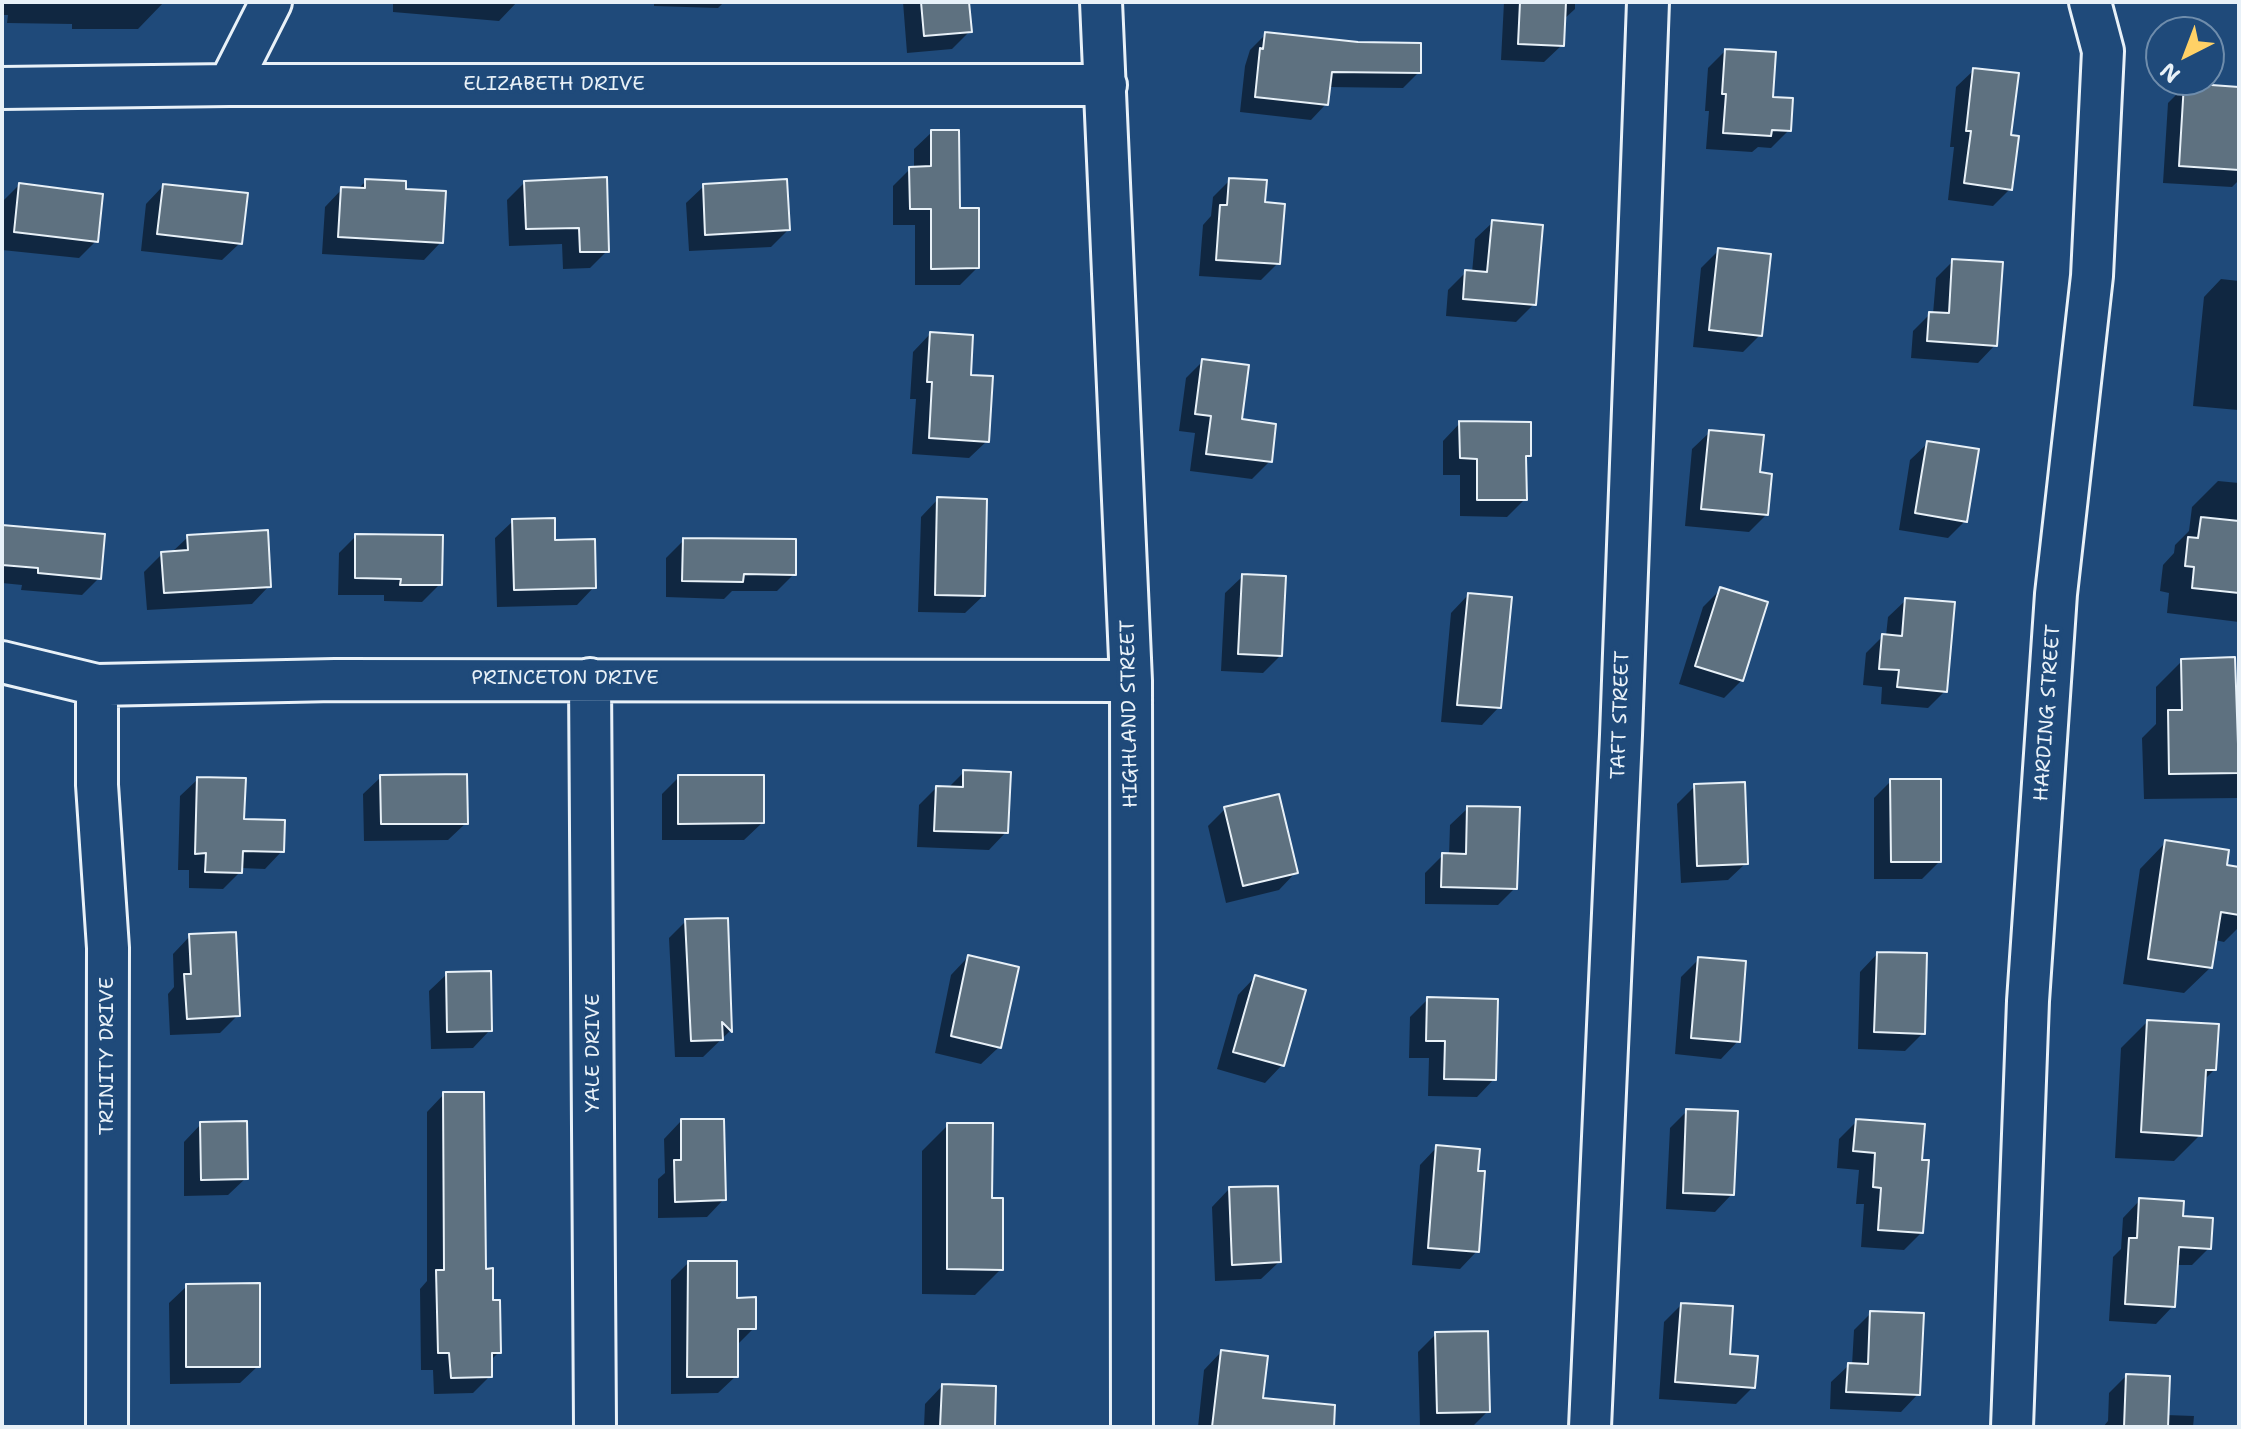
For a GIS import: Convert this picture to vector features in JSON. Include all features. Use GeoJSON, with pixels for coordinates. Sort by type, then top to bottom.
{"type":"FeatureCollection","features":[{"type":"Feature","properties":{"kind":"street"},"geometry":{"type":"LineString","coordinates":[[229,85],[271,2]]}},
{"type":"Feature","properties":{"kind":"street","name":"HIGHLAND STREET"},"geometry":{"type":"LineString","coordinates":[[1101,2],[1131,681],[1132,1427]]}},
{"type":"Feature","properties":{"kind":"street","name":"TAFT STREET"},"geometry":{"type":"LineString","coordinates":[[1590,1427],[1621,735],[1648,2]]}},
{"type":"Feature","properties":{"kind":"street","name":"HARDING STREET"},"geometry":{"type":"LineString","coordinates":[[2012,1427],[2029,985],[2056,594],[2092,276],[2103,51],[2090,2]]}},
{"type":"Feature","properties":{"kind":"street","name":"ELIZABETH DRIVE"},"geometry":{"type":"LineString","coordinates":[[2,88],[1106,85]]}},
{"type":"Feature","properties":{"kind":"street","name":"PRINCETON DRIVE"},"geometry":{"type":"LineString","coordinates":[[2,662],[97,685],[350,679],[1131,681]]}},
{"type":"Feature","properties":{"kind":"street","name":"YALE DRIVE"},"geometry":{"type":"LineString","coordinates":[[590,679],[595,1427]]}},
{"type":"Feature","properties":{"kind":"street","name":"TRINITY DRIVE"},"geometry":{"type":"LineString","coordinates":[[97,685],[97,785],[108,948],[107,1427]]}},
{"type":"Feature","properties":{"kind":"building"},"geometry":{"type":"Polygon","coordinates":[[[921,2],[969,2],[972,32],[924,36],[921,2]]]}},
{"type":"Feature","properties":{"kind":"building"},"geometry":{"type":"Polygon","coordinates":[[[1520,2],[1566,2],[1564,46],[1518,44],[1520,2]]]}},
{"type":"Feature","properties":{"kind":"building"},"geometry":{"type":"Polygon","coordinates":[[[1265,32],[1358,42],[1421,43],[1421,73],[1332,72],[1328,105],[1255,97],[1260,48],[1263,49],[1265,32]]]}},
{"type":"Feature","properties":{"kind":"building"},"geometry":{"type":"Polygon","coordinates":[[[1725,49],[1776,52],[1773,97],[1793,98],[1791,131],[1772,130],[1771,136],[1723,133],[1725,49]]]}},
{"type":"Feature","properties":{"kind":"building"},"geometry":{"type":"Polygon","coordinates":[[[1973,68],[2019,73],[2011,135],[2019,136],[2012,190],[1964,183],[1971,131],[1966,131],[1973,68]]]}},
{"type":"Feature","properties":{"kind":"building"},"geometry":{"type":"Polygon","coordinates":[[[2225,86],[2239,87],[2239,170],[2179,166],[2183,96],[2225,96],[2225,86]]]}},
{"type":"Feature","properties":{"kind":"building"},"geometry":{"type":"Polygon","coordinates":[[[931,130],[959,130],[960,208],[979,208],[979,268],[931,269],[931,209],[910,209],[909,167],[931,166],[931,130]]]}},
{"type":"Feature","properties":{"kind":"building"},"geometry":{"type":"Polygon","coordinates":[[[607,177],[609,252],[580,252],[579,228],[526,229],[524,181],[607,177]]]}},
{"type":"Feature","properties":{"kind":"building"},"geometry":{"type":"Polygon","coordinates":[[[1229,178],[1267,180],[1265,202],[1285,204],[1280,264],[1216,260],[1220,205],[1227,205],[1229,178]]]}},
{"type":"Feature","properties":{"kind":"building"},"geometry":{"type":"Polygon","coordinates":[[[365,179],[406,181],[406,189],[446,191],[443,243],[338,237],[341,187],[365,188],[365,179]]]}},
{"type":"Feature","properties":{"kind":"building"},"geometry":{"type":"Polygon","coordinates":[[[787,179],[790,230],[705,235],[703,184],[787,179]]]}},
{"type":"Feature","properties":{"kind":"building"},"geometry":{"type":"Polygon","coordinates":[[[19,183],[103,194],[98,242],[14,232],[19,183]]]}},
{"type":"Feature","properties":{"kind":"building"},"geometry":{"type":"Polygon","coordinates":[[[163,184],[248,193],[242,244],[157,234],[163,184]]]}},
{"type":"Feature","properties":{"kind":"building"},"geometry":{"type":"Polygon","coordinates":[[[1492,220],[1543,225],[1536,305],[1463,299],[1465,270],[1487,272],[1492,220]]]}},
{"type":"Feature","properties":{"kind":"building"},"geometry":{"type":"Polygon","coordinates":[[[1718,248],[1771,254],[1762,336],[1709,330],[1718,248]]]}},
{"type":"Feature","properties":{"kind":"building"},"geometry":{"type":"Polygon","coordinates":[[[1952,259],[2003,262],[1997,346],[1927,341],[1929,312],[1949,313],[1952,259]]]}},
{"type":"Feature","properties":{"kind":"building"},"geometry":{"type":"Polygon","coordinates":[[[930,332],[973,335],[971,375],[993,376],[989,442],[929,438],[932,382],[927,382],[930,332]]]}},
{"type":"Feature","properties":{"kind":"building"},"geometry":{"type":"Polygon","coordinates":[[[1202,359],[1249,365],[1242,419],[1276,424],[1272,462],[1206,454],[1211,416],[1195,414],[1202,359]]]}},
{"type":"Feature","properties":{"kind":"building"},"geometry":{"type":"Polygon","coordinates":[[[1459,421],[1531,422],[1531,456],[1526,456],[1527,500],[1477,500],[1477,459],[1460,458],[1459,421]]]}},
{"type":"Feature","properties":{"kind":"building"},"geometry":{"type":"Polygon","coordinates":[[[1709,430],[1764,435],[1760,472],[1772,474],[1768,515],[1701,509],[1709,430]]]}},
{"type":"Feature","properties":{"kind":"building"},"geometry":{"type":"Polygon","coordinates":[[[1927,441],[1979,449],[1967,522],[1915,513],[1927,441]]]}},
{"type":"Feature","properties":{"kind":"building"},"geometry":{"type":"Polygon","coordinates":[[[937,497],[987,499],[985,596],[935,595],[937,497]]]}},
{"type":"Feature","properties":{"kind":"building"},"geometry":{"type":"Polygon","coordinates":[[[2201,517],[2239,521],[2239,593],[2192,588],[2194,567],[2185,566],[2188,537],[2198,538],[2201,517]]]}},
{"type":"Feature","properties":{"kind":"building"},"geometry":{"type":"Polygon","coordinates":[[[555,518],[555,540],[595,539],[596,588],[514,590],[512,519],[555,518]]]}},
{"type":"Feature","properties":{"kind":"building"},"geometry":{"type":"Polygon","coordinates":[[[2,525],[105,534],[101,579],[38,573],[38,568],[2,565],[2,525]]]}},
{"type":"Feature","properties":{"kind":"building"},"geometry":{"type":"Polygon","coordinates":[[[268,530],[271,587],[164,593],[161,552],[188,550],[187,535],[268,530]]]}},
{"type":"Feature","properties":{"kind":"building"},"geometry":{"type":"Polygon","coordinates":[[[355,534],[443,535],[442,585],[400,585],[401,579],[355,578],[355,534]]]}},
{"type":"Feature","properties":{"kind":"building"},"geometry":{"type":"Polygon","coordinates":[[[683,538],[796,539],[796,575],[744,574],[743,582],[682,581],[683,538]]]}},
{"type":"Feature","properties":{"kind":"building"},"geometry":{"type":"Polygon","coordinates":[[[1242,574],[1286,576],[1282,656],[1238,654],[1242,574]]]}},
{"type":"Feature","properties":{"kind":"building"},"geometry":{"type":"Polygon","coordinates":[[[1720,587],[1768,602],[1743,681],[1695,666],[1720,587]]]}},
{"type":"Feature","properties":{"kind":"building"},"geometry":{"type":"Polygon","coordinates":[[[1468,593],[1512,597],[1501,708],[1457,705],[1468,593]]]}},
{"type":"Feature","properties":{"kind":"building"},"geometry":{"type":"Polygon","coordinates":[[[1905,598],[1955,602],[1947,692],[1897,687],[1899,670],[1879,669],[1882,634],[1902,636],[1905,598]]]}},
{"type":"Feature","properties":{"kind":"building"},"geometry":{"type":"Polygon","coordinates":[[[2235,657],[2239,773],[2169,774],[2168,710],[2182,710],[2181,659],[2235,657]]]}},
{"type":"Feature","properties":{"kind":"building"},"geometry":{"type":"Polygon","coordinates":[[[963,770],[1011,772],[1008,833],[934,831],[936,786],[963,787],[963,770]]]}},
{"type":"Feature","properties":{"kind":"building"},"geometry":{"type":"Polygon","coordinates":[[[467,774],[468,824],[381,824],[380,775],[467,774]]]}},
{"type":"Feature","properties":{"kind":"building"},"geometry":{"type":"Polygon","coordinates":[[[678,775],[764,775],[764,823],[678,824],[678,775]]]}},
{"type":"Feature","properties":{"kind":"building"},"geometry":{"type":"Polygon","coordinates":[[[197,777],[246,778],[244,819],[285,820],[284,852],[243,851],[242,873],[205,872],[206,853],[195,854],[197,777]]]}},
{"type":"Feature","properties":{"kind":"building"},"geometry":{"type":"Polygon","coordinates":[[[1890,779],[1941,779],[1941,862],[1891,862],[1890,779]]]}},
{"type":"Feature","properties":{"kind":"building"},"geometry":{"type":"Polygon","coordinates":[[[1745,782],[1748,864],[1697,866],[1694,784],[1745,782]]]}},
{"type":"Feature","properties":{"kind":"building"},"geometry":{"type":"Polygon","coordinates":[[[1279,794],[1298,873],[1243,886],[1224,807],[1279,794]]]}},
{"type":"Feature","properties":{"kind":"building"},"geometry":{"type":"Polygon","coordinates":[[[1467,806],[1520,807],[1517,889],[1441,887],[1442,853],[1466,854],[1467,806]]]}},
{"type":"Feature","properties":{"kind":"building"},"geometry":{"type":"Polygon","coordinates":[[[2165,840],[2229,850],[2227,865],[2239,867],[2239,915],[2221,912],[2212,968],[2148,959],[2165,840]]]}},
{"type":"Feature","properties":{"kind":"building"},"geometry":{"type":"Polygon","coordinates":[[[728,918],[732,1032],[722,1022],[723,1040],[691,1041],[685,919],[728,918]]]}},
{"type":"Feature","properties":{"kind":"building"},"geometry":{"type":"Polygon","coordinates":[[[236,932],[240,1016],[187,1019],[184,974],[191,974],[189,934],[236,932]]]}},
{"type":"Feature","properties":{"kind":"building"},"geometry":{"type":"Polygon","coordinates":[[[1877,952],[1927,953],[1925,1034],[1874,1032],[1877,952]]]}},
{"type":"Feature","properties":{"kind":"building"},"geometry":{"type":"Polygon","coordinates":[[[968,955],[1019,967],[1001,1048],[951,1036],[968,955]]]}},
{"type":"Feature","properties":{"kind":"building"},"geometry":{"type":"Polygon","coordinates":[[[1698,957],[1746,961],[1740,1042],[1691,1038],[1698,957]]]}},
{"type":"Feature","properties":{"kind":"building"},"geometry":{"type":"Polygon","coordinates":[[[491,971],[492,1031],[447,1032],[446,972],[491,971]]]}},
{"type":"Feature","properties":{"kind":"building"},"geometry":{"type":"Polygon","coordinates":[[[1255,975],[1306,990],[1284,1066],[1233,1052],[1255,975]]]}},
{"type":"Feature","properties":{"kind":"building"},"geometry":{"type":"Polygon","coordinates":[[[1427,997],[1498,999],[1496,1080],[1444,1079],[1445,1041],[1426,1041],[1427,997]]]}},
{"type":"Feature","properties":{"kind":"building"},"geometry":{"type":"Polygon","coordinates":[[[2147,1020],[2219,1024],[2216,1070],[2206,1070],[2202,1136],[2141,1132],[2147,1020]]]}},
{"type":"Feature","properties":{"kind":"building"},"geometry":{"type":"Polygon","coordinates":[[[443,1092],[484,1092],[486,1269],[493,1268],[493,1300],[500,1300],[501,1353],[492,1353],[492,1377],[451,1378],[449,1353],[438,1353],[436,1270],[444,1270],[443,1092]]]}},
{"type":"Feature","properties":{"kind":"building"},"geometry":{"type":"Polygon","coordinates":[[[1686,1109],[1738,1111],[1734,1195],[1683,1193],[1686,1109]]]}},
{"type":"Feature","properties":{"kind":"building"},"geometry":{"type":"Polygon","coordinates":[[[681,1119],[724,1119],[726,1200],[675,1202],[674,1160],[681,1160],[681,1119]]]}},
{"type":"Feature","properties":{"kind":"building"},"geometry":{"type":"Polygon","coordinates":[[[1856,1119],[1925,1124],[1922,1160],[1929,1160],[1923,1233],[1878,1230],[1881,1188],[1873,1187],[1875,1153],[1853,1151],[1856,1119]]]}},
{"type":"Feature","properties":{"kind":"building"},"geometry":{"type":"Polygon","coordinates":[[[247,1121],[248,1179],[201,1180],[200,1122],[247,1121]]]}},
{"type":"Feature","properties":{"kind":"building"},"geometry":{"type":"Polygon","coordinates":[[[947,1123],[993,1123],[992,1198],[1003,1198],[1003,1270],[947,1269],[947,1123]]]}},
{"type":"Feature","properties":{"kind":"building"},"geometry":{"type":"Polygon","coordinates":[[[1436,1145],[1480,1149],[1478,1171],[1485,1171],[1479,1252],[1428,1248],[1436,1145]]]}},
{"type":"Feature","properties":{"kind":"building"},"geometry":{"type":"Polygon","coordinates":[[[1278,1186],[1281,1262],[1232,1265],[1229,1187],[1278,1186]]]}},
{"type":"Feature","properties":{"kind":"building"},"geometry":{"type":"Polygon","coordinates":[[[2139,1198],[2184,1201],[2183,1216],[2213,1218],[2211,1249],[2179,1247],[2175,1307],[2125,1304],[2129,1238],[2137,1238],[2139,1198]]]}},
{"type":"Feature","properties":{"kind":"building"},"geometry":{"type":"Polygon","coordinates":[[[688,1261],[737,1261],[737,1298],[756,1297],[756,1329],[738,1329],[738,1377],[687,1377],[688,1261]]]}},
{"type":"Feature","properties":{"kind":"building"},"geometry":{"type":"Polygon","coordinates":[[[260,1283],[260,1367],[186,1367],[186,1284],[260,1283]]]}},
{"type":"Feature","properties":{"kind":"building"},"geometry":{"type":"Polygon","coordinates":[[[1681,1303],[1733,1306],[1730,1354],[1758,1356],[1755,1388],[1675,1382],[1681,1303]]]}},
{"type":"Feature","properties":{"kind":"building"},"geometry":{"type":"Polygon","coordinates":[[[1870,1311],[1924,1313],[1920,1395],[1846,1392],[1848,1363],[1868,1364],[1870,1311]]]}},
{"type":"Feature","properties":{"kind":"building"},"geometry":{"type":"Polygon","coordinates":[[[1488,1331],[1490,1412],[1437,1413],[1435,1332],[1488,1331]]]}},
{"type":"Feature","properties":{"kind":"building"},"geometry":{"type":"Polygon","coordinates":[[[1221,1350],[1268,1356],[1263,1398],[1335,1405],[1334,1427],[1212,1427],[1221,1350]]]}},
{"type":"Feature","properties":{"kind":"building"},"geometry":{"type":"Polygon","coordinates":[[[2126,1374],[2170,1376],[2168,1427],[2124,1427],[2126,1374]]]}},
{"type":"Feature","properties":{"kind":"building"},"geometry":{"type":"Polygon","coordinates":[[[942,1384],[996,1386],[995,1427],[940,1427],[942,1384]]]}}]}
